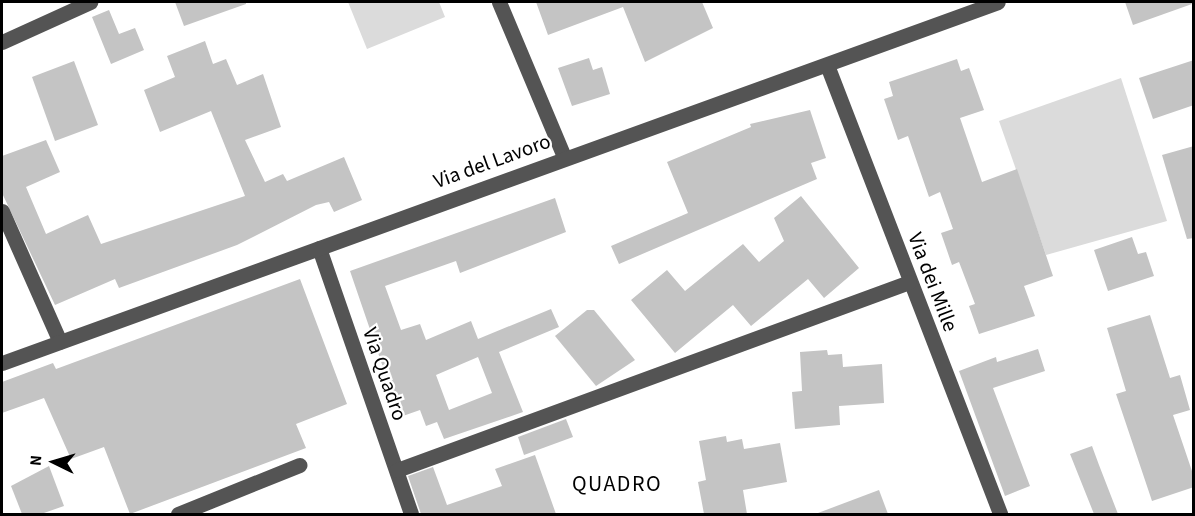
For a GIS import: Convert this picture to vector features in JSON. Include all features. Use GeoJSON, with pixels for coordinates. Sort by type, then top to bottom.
{"type":"FeatureCollection","features":[{"type":"Feature","properties":{"kind":"street"},"geometry":{"type":"LineString","coordinates":[[2,42],[90,2]]}},
{"type":"Feature","properties":{"kind":"street"},"geometry":{"type":"LineString","coordinates":[[499,2],[564,156]]}},
{"type":"Feature","properties":{"kind":"street","name":"Via del Lavoro"},"geometry":{"type":"LineString","coordinates":[[2,363],[564,156],[827,65],[998,2]]}},
{"type":"Feature","properties":{"kind":"street","name":"Via dei Mille"},"geometry":{"type":"LineString","coordinates":[[827,65],[1000,514]]}},
{"type":"Feature","properties":{"kind":"street"},"geometry":{"type":"LineString","coordinates":[[2,211],[60,342]]}},
{"type":"Feature","properties":{"kind":"street","name":"Via Quadro"},"geometry":{"type":"LineString","coordinates":[[319,248],[411,514]]}},
{"type":"Feature","properties":{"kind":"street"},"geometry":{"type":"LineString","coordinates":[[397,470],[909,282]]}},
{"type":"Feature","properties":{"kind":"street"},"geometry":{"type":"LineString","coordinates":[[178,514],[299,465]]}},
{"type":"Feature","properties":{"kind":"shaded area"},"geometry":{"type":"Polygon","coordinates":[[[348,2],[439,2],[445,17],[367,49],[348,2]]]}},
{"type":"Feature","properties":{"kind":"shaded area"},"geometry":{"type":"Polygon","coordinates":[[[1121,78],[1167,221],[1046,255],[999,121],[1121,78]]]}},
{"type":"Feature","properties":{"kind":"building"},"geometry":{"type":"Polygon","coordinates":[[[175,2],[246,2],[246,4],[184,26],[175,2]]]}},
{"type":"Feature","properties":{"kind":"building"},"geometry":{"type":"Polygon","coordinates":[[[536,2],[702,2],[713,28],[645,62],[623,7],[548,35],[536,2]]]}},
{"type":"Feature","properties":{"kind":"building"},"geometry":{"type":"Polygon","coordinates":[[[1125,2],[1191,2],[1192,4],[1133,25],[1125,2]]]}},
{"type":"Feature","properties":{"kind":"building"},"geometry":{"type":"Polygon","coordinates":[[[109,10],[119,34],[135,28],[144,50],[111,64],[92,17],[109,10]]]}},
{"type":"Feature","properties":{"kind":"building"},"geometry":{"type":"Polygon","coordinates":[[[205,41],[213,64],[226,59],[237,85],[263,74],[281,127],[245,140],[265,182],[283,174],[287,181],[344,157],[362,200],[334,212],[329,202],[316,205],[237,245],[119,288],[115,279],[55,305],[2,193],[2,156],[46,140],[60,172],[26,187],[46,234],[88,215],[101,244],[245,196],[211,111],[160,132],[144,90],[175,77],[167,56],[205,41]]]}},
{"type":"Feature","properties":{"kind":"building"},"geometry":{"type":"Polygon","coordinates":[[[589,58],[593,70],[602,67],[610,94],[572,106],[558,68],[589,58]]]}},
{"type":"Feature","properties":{"kind":"building"},"geometry":{"type":"Polygon","coordinates":[[[957,59],[961,71],[969,68],[984,110],[960,118],[982,182],[1017,169],[1053,276],[1024,286],[1035,316],[979,334],[969,306],[975,304],[959,262],[952,265],[941,233],[953,229],[940,192],[929,197],[908,136],[898,140],[884,99],[893,96],[889,82],[957,59]]]}},
{"type":"Feature","properties":{"kind":"building"},"geometry":{"type":"Polygon","coordinates":[[[1194,60],[1194,105],[1153,119],[1139,78],[1194,60]]]}},
{"type":"Feature","properties":{"kind":"building"},"geometry":{"type":"Polygon","coordinates":[[[74,61],[98,125],[55,141],[32,77],[74,61]]]}},
{"type":"Feature","properties":{"kind":"building"},"geometry":{"type":"Polygon","coordinates":[[[810,110],[826,158],[811,163],[817,179],[619,264],[611,246],[688,213],[667,162],[751,127],[750,124],[810,110]]]}},
{"type":"Feature","properties":{"kind":"building"},"geometry":{"type":"Polygon","coordinates":[[[1194,146],[1194,238],[1187,239],[1162,155],[1194,146]]]}},
{"type":"Feature","properties":{"kind":"building"},"geometry":{"type":"Polygon","coordinates":[[[801,196],[859,268],[824,298],[808,279],[751,326],[733,305],[675,353],[631,300],[667,270],[685,291],[743,244],[759,262],[784,241],[774,218],[801,196]]]}},
{"type":"Feature","properties":{"kind":"building"},"geometry":{"type":"Polygon","coordinates":[[[555,198],[566,232],[460,273],[456,261],[385,286],[401,330],[420,324],[426,340],[471,321],[478,339],[551,309],[559,327],[499,352],[523,412],[444,439],[437,422],[426,426],[420,410],[400,417],[350,271],[555,198]],[[478,357],[436,375],[449,410],[492,393],[478,357]]]}},
{"type":"Feature","properties":{"kind":"building"},"geometry":{"type":"Polygon","coordinates":[[[1132,237],[1138,254],[1146,252],[1154,276],[1108,291],[1094,250],[1132,237]]]}},
{"type":"Feature","properties":{"kind":"building"},"geometry":{"type":"Polygon","coordinates":[[[300,279],[347,404],[296,424],[306,448],[130,514],[104,447],[71,459],[44,398],[2,413],[2,382],[53,363],[56,369],[300,279]]]}},
{"type":"Feature","properties":{"kind":"building"},"geometry":{"type":"Polygon","coordinates":[[[587,310],[594,310],[635,360],[596,386],[555,336],[587,310]]]}},
{"type":"Feature","properties":{"kind":"building"},"geometry":{"type":"Polygon","coordinates":[[[1150,315],[1170,378],[1180,375],[1190,410],[1173,415],[1194,477],[1194,487],[1152,501],[1116,394],[1126,391],[1107,328],[1150,315]]]}},
{"type":"Feature","properties":{"kind":"building"},"geometry":{"type":"Polygon","coordinates":[[[1038,349],[1045,371],[993,388],[1030,486],[1005,496],[959,371],[996,357],[997,362],[1038,349]]]}},
{"type":"Feature","properties":{"kind":"building"},"geometry":{"type":"Polygon","coordinates":[[[827,350],[828,355],[842,354],[843,367],[882,364],[884,403],[839,406],[840,425],[795,429],[792,392],[802,391],[800,352],[827,350]]]}},
{"type":"Feature","properties":{"kind":"building"},"geometry":{"type":"Polygon","coordinates":[[[566,419],[573,437],[524,455],[518,437],[566,419]]]}},
{"type":"Feature","properties":{"kind":"building"},"geometry":{"type":"Polygon","coordinates":[[[726,436],[727,442],[742,439],[744,449],[780,443],[787,482],[743,490],[747,514],[704,514],[698,482],[706,480],[699,441],[726,436]]]}},
{"type":"Feature","properties":{"kind":"building"},"geometry":{"type":"Polygon","coordinates":[[[1092,446],[1118,514],[1094,514],[1070,454],[1092,446]]]}},
{"type":"Feature","properties":{"kind":"building"},"geometry":{"type":"Polygon","coordinates":[[[535,455],[556,514],[421,514],[408,476],[433,467],[447,505],[502,486],[495,469],[535,455]]]}},
{"type":"Feature","properties":{"kind":"building"},"geometry":{"type":"Polygon","coordinates":[[[49,466],[64,506],[41,514],[22,514],[11,486],[49,466]]]}},
{"type":"Feature","properties":{"kind":"building"},"geometry":{"type":"Polygon","coordinates":[[[879,490],[888,514],[818,514],[818,513],[879,490]]]}},
{"type":"Feature","properties":{"kind":"district","name":"QUADRO"},"geometry":{"type":"Point","coordinates":[617,485]}}]}
